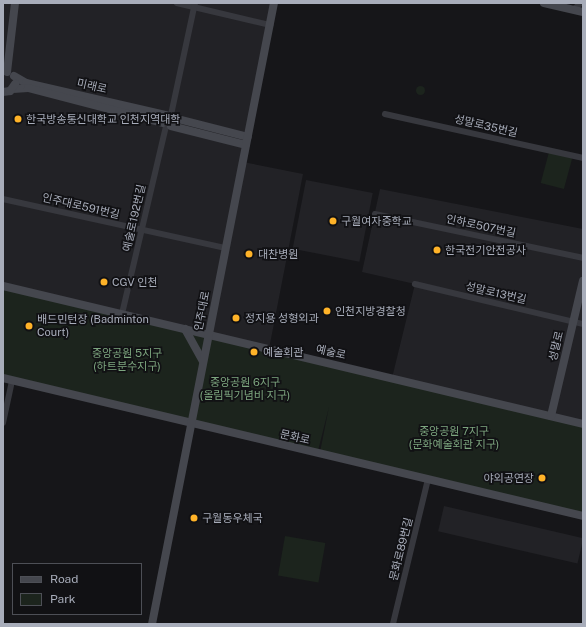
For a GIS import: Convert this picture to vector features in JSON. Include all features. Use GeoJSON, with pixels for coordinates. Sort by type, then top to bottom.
{"type":"FeatureCollection","features":[{"type":"Feature","properties":{"kind":"main road"},"geometry":{"type":"LineString","coordinates":[[12,89],[8,73],[5,44],[15,3]]}},
{"type":"Feature","properties":{"kind":"main road","name":"인주대로"},"geometry":{"type":"LineString","coordinates":[[152,624],[274,3]]}},
{"type":"Feature","properties":{"kind":"main road"},"geometry":{"type":"LineString","coordinates":[[544,3],[583,11]]}},
{"type":"Feature","properties":{"kind":"main road","name":"미래로"},"geometry":{"type":"LineString","coordinates":[[8,73],[26,83],[247,141]]}},
{"type":"Feature","properties":{"kind":"main road","name":"미래로"},"geometry":{"type":"LineString","coordinates":[[3,92],[12,89],[28,88],[168,121]]}},
{"type":"Feature","properties":{"kind":"main road","name":"성말로"},"geometry":{"type":"LineString","coordinates":[[551,416],[583,281]]}},
{"type":"Feature","properties":{"kind":"main road","name":"예술로"},"geometry":{"type":"LineString","coordinates":[[3,286],[583,424]]}},
{"type":"Feature","properties":{"kind":"main road"},"geometry":{"type":"LineString","coordinates":[[185,329],[203,361]]}},
{"type":"Feature","properties":{"kind":"main road","name":"문화로"},"geometry":{"type":"LineString","coordinates":[[3,378],[191,424],[583,516]]}},
{"type":"Feature","properties":{"kind":"street"},"geometry":{"type":"LineString","coordinates":[[177,3],[194,5],[270,25]]}},
{"type":"Feature","properties":{"kind":"street"},"geometry":{"type":"LineString","coordinates":[[573,10],[581,3],[583,11]]}},
{"type":"Feature","properties":{"kind":"street","name":"예술로192번길"},"geometry":{"type":"LineString","coordinates":[[122,314],[194,5]]}},
{"type":"Feature","properties":{"kind":"street","name":"성말로35번길"},"geometry":{"type":"LineString","coordinates":[[385,114],[583,158]]}},
{"type":"Feature","properties":{"kind":"street","name":"인주대로591번길"},"geometry":{"type":"LineString","coordinates":[[3,199],[226,248]]}},
{"type":"Feature","properties":{"kind":"street","name":"인하로507번길"},"geometry":{"type":"LineString","coordinates":[[375,214],[583,258]]}},
{"type":"Feature","properties":{"kind":"street","name":"성말로13번길"},"geometry":{"type":"LineString","coordinates":[[415,284],[583,324]]}},
{"type":"Feature","properties":{"kind":"street"},"geometry":{"type":"LineString","coordinates":[[3,423],[5,406],[12,380]]}},
{"type":"Feature","properties":{"kind":"street","name":"문화로89번길"},"geometry":{"type":"LineString","coordinates":[[393,624],[428,479]]}},
{"type":"Feature","properties":{"kind":"shaded area"},"geometry":{"type":"Polygon","coordinates":[[[3,3],[274,3],[243,162],[303,174],[269,349],[3,286],[3,3]]]}},
{"type":"Feature","properties":{"kind":"shaded area","name":"구월여자중학교"},"geometry":{"type":"Polygon","coordinates":[[[306,180],[373,193],[359,262],[293,249],[306,180]]]}},
{"type":"Feature","properties":{"kind":"shaded area"},"geometry":{"type":"Polygon","coordinates":[[[380,189],[583,229],[583,424],[392,378],[415,284],[362,272],[380,189]]]}},
{"type":"Feature","properties":{"kind":"shaded area"},"geometry":{"type":"Polygon","coordinates":[[[444,506],[583,538],[577,564],[438,531],[444,506]]]}},
{"type":"Feature","properties":{"kind":"green space"},"geometry":{"type":"Polygon","coordinates":[[[420,85],[425,90],[420,95],[415,90],[420,85]]]}},
{"type":"Feature","properties":{"kind":"green space"},"geometry":{"type":"Polygon","coordinates":[[[549,152],[572,158],[564,189],[541,183],[549,152]]]}},
{"type":"Feature","properties":{"kind":"green space"},"geometry":{"type":"Polygon","coordinates":[[[3,286],[583,424],[583,514],[320,452],[329,407],[318,451],[3,376],[3,286]]]}},
{"type":"Feature","properties":{"kind":"green space"},"geometry":{"type":"Polygon","coordinates":[[[285,536],[325,543],[318,583],[278,575],[285,536]]]}},
{"type":"Feature","properties":{"kind":"place","name":"한국방송통신대학교 인천지역대학"},"geometry":{"type":"Point","coordinates":[18,119]}},
{"type":"Feature","properties":{"kind":"place","name":"구월여자중학교"},"geometry":{"type":"Point","coordinates":[333,221]}},
{"type":"Feature","properties":{"kind":"place","name":"한국전기안전공사"},"geometry":{"type":"Point","coordinates":[437,250]}},
{"type":"Feature","properties":{"kind":"place","name":"대찬병원"},"geometry":{"type":"Point","coordinates":[249,254]}},
{"type":"Feature","properties":{"kind":"place","name":"CGV 인천"},"geometry":{"type":"Point","coordinates":[104,282]}},
{"type":"Feature","properties":{"kind":"place","name":"인천지방경찰청"},"geometry":{"type":"Point","coordinates":[327,311]}},
{"type":"Feature","properties":{"kind":"place","name":"정지용 성형외과"},"geometry":{"type":"Point","coordinates":[236,318]}},
{"type":"Feature","properties":{"kind":"place","name":"배드민턴장 (Badminton Court)"},"geometry":{"type":"Point","coordinates":[29,326]}},
{"type":"Feature","properties":{"kind":"place","name":"예술회관"},"geometry":{"type":"Point","coordinates":[254,352]}},
{"type":"Feature","properties":{"kind":"place","name":"야외공연장"},"geometry":{"type":"Point","coordinates":[542,478]}},
{"type":"Feature","properties":{"kind":"place","name":"구월동우체국"},"geometry":{"type":"Point","coordinates":[194,518]}},
{"type":"Feature","properties":{"kind":"park label","name":"중앙공원 5지구 (하트분수지구)"},"geometry":{"type":"Point","coordinates":[127,360]}},
{"type":"Feature","properties":{"kind":"park label","name":"중앙공원 6지구 (올림픽기념비 지구)"},"geometry":{"type":"Point","coordinates":[245,389]}},
{"type":"Feature","properties":{"kind":"park label","name":"중앙공원 7지구 (문화예술회관 지구)"},"geometry":{"type":"Point","coordinates":[454,438]}}]}
